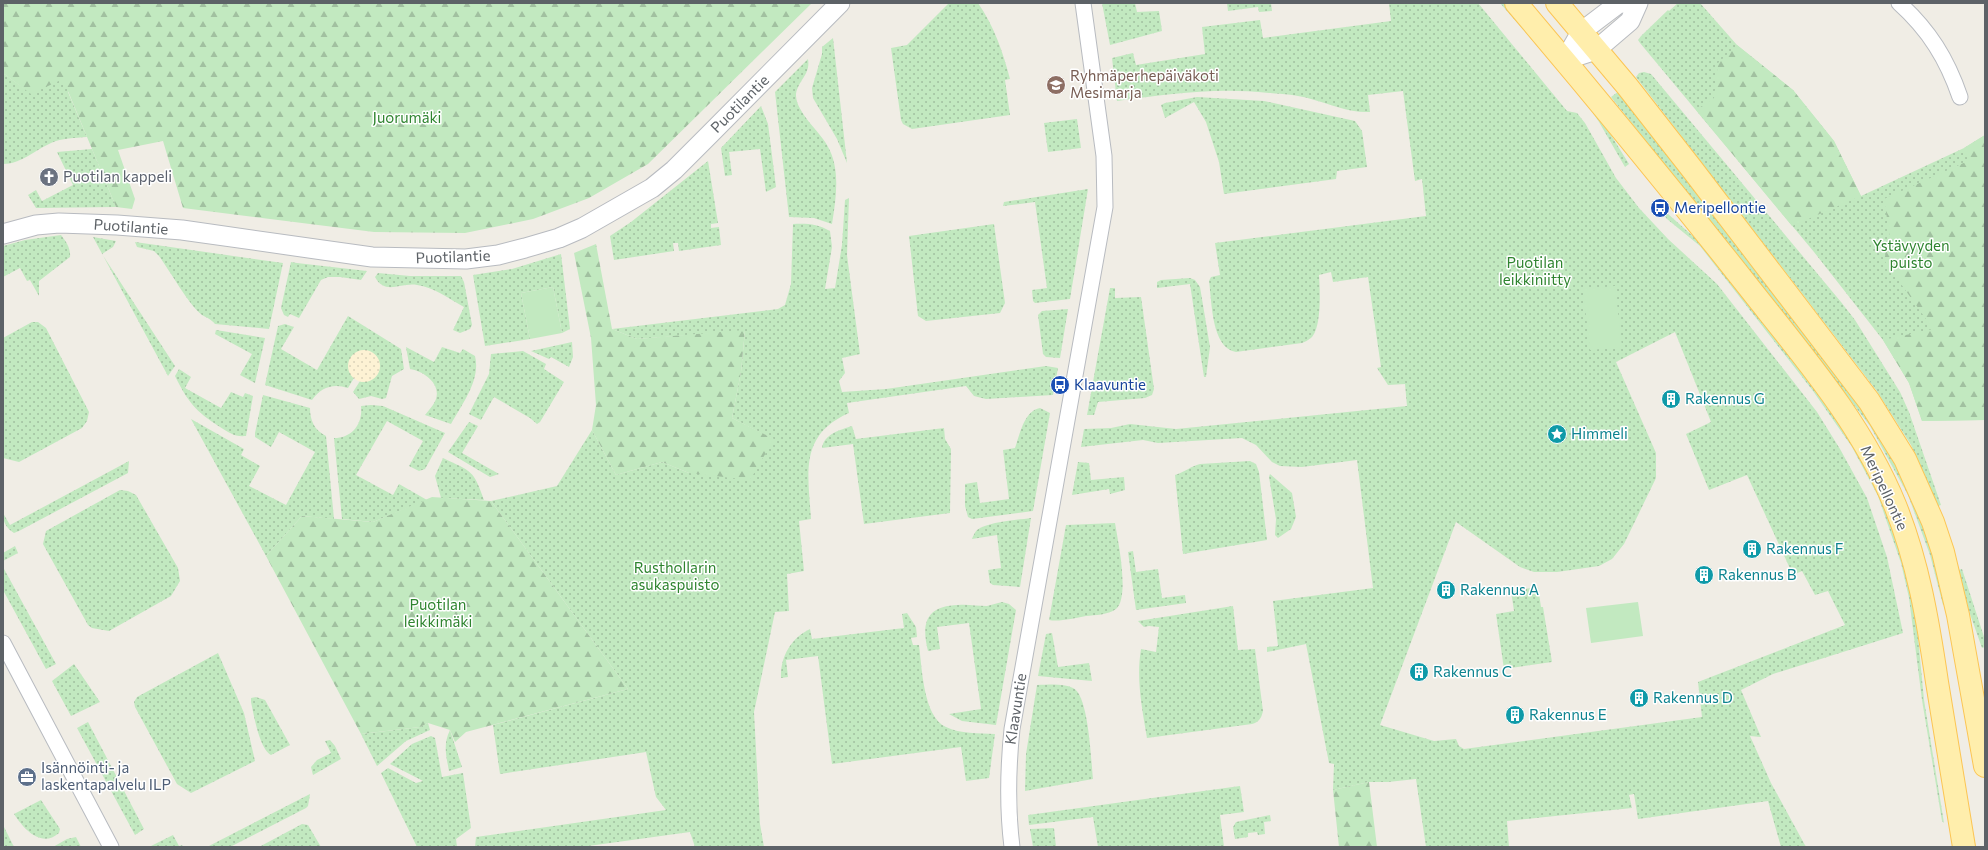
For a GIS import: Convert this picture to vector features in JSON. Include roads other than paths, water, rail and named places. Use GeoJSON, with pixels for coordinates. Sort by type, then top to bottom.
{"type":"FeatureCollection","features":[{"type":"Feature","properties":{"kind":"main road","name":"Meripellontie"},"geometry":{"type":"LineString","coordinates":[[1516,3],[1641,151],[1808,362],[1848,417],[1875,460],[1895,505],[1915,563],[1930,637],[1964,847]]}},
{"type":"Feature","properties":{"kind":"main road","name":"Meripellontie"},"geometry":{"type":"LineString","coordinates":[[1557,3],[1683,157],[1836,357],[1885,425],[1905,458],[1933,522],[1943,552],[1958,615],[1985,766]]}},
{"type":"Feature","properties":{"kind":"street","name":"Puotilantie"},"geometry":{"type":"LineString","coordinates":[[3,234],[36,225],[59,223],[117,225],[182,230],[372,257],[466,259],[498,255],[525,248],[559,238],[582,228],[624,206],[652,188],[674,170],[840,3]]}},
{"type":"Feature","properties":{"kind":"street","name":"Klaavuntie"},"geometry":{"type":"LineString","coordinates":[[1012,847],[1009,826],[1008,773],[1012,729],[1105,207],[1104,156],[1083,3]]}},
{"type":"Feature","properties":{"kind":"street"},"geometry":{"type":"LineString","coordinates":[[1565,60],[1581,32],[1618,4],[1622,3]]}},
{"type":"Feature","properties":{"kind":"street"},"geometry":{"type":"LineString","coordinates":[[1565,60],[1596,50],[1630,21],[1638,3]]}},
{"type":"Feature","properties":{"kind":"street"},"geometry":{"type":"LineString","coordinates":[[1899,3],[1926,31],[1939,50],[1951,70],[1960,97]]}},
{"type":"Feature","properties":{"kind":"street"},"geometry":{"type":"LineString","coordinates":[[3,643],[111,847]]}},
{"type":"Feature","properties":{"kind":"place","name":"Ryhmäperhepäiväkoti Mesimarja"},"geometry":{"type":"Point","coordinates":[1056,85]}},
{"type":"Feature","properties":{"kind":"place","name":"Puotilan kappeli"},"geometry":{"type":"Point","coordinates":[49,177]}},
{"type":"Feature","properties":{"kind":"place","name":"Meripellontie"},"geometry":{"type":"Point","coordinates":[1660,208]}},
{"type":"Feature","properties":{"kind":"place","name":"Klaavuntie"},"geometry":{"type":"Point","coordinates":[1060,385]}},
{"type":"Feature","properties":{"kind":"place","name":"Rakennus G"},"geometry":{"type":"Point","coordinates":[1671,399]}},
{"type":"Feature","properties":{"kind":"place","name":"Himmeli"},"geometry":{"type":"Point","coordinates":[1557,434]}},
{"type":"Feature","properties":{"kind":"place","name":"Rakennus F"},"geometry":{"type":"Point","coordinates":[1752,549]}},
{"type":"Feature","properties":{"kind":"place","name":"Rakennus B"},"geometry":{"type":"Point","coordinates":[1704,575]}},
{"type":"Feature","properties":{"kind":"place","name":"Rakennus A"},"geometry":{"type":"Point","coordinates":[1446,590]}},
{"type":"Feature","properties":{"kind":"place","name":"Rakennus C"},"geometry":{"type":"Point","coordinates":[1419,672]}},
{"type":"Feature","properties":{"kind":"place","name":"Rakennus D"},"geometry":{"type":"Point","coordinates":[1639,698]}},
{"type":"Feature","properties":{"kind":"place","name":"Rakennus E"},"geometry":{"type":"Point","coordinates":[1515,715]}},
{"type":"Feature","properties":{"kind":"place","name":"Isännöinti- ja laskentapalvelu ILP"},"geometry":{"type":"Point","coordinates":[27,777]}},
{"type":"Feature","properties":{"kind":"park label","name":"Juorumäki"},"geometry":{"type":"Point","coordinates":[407,118]}},
{"type":"Feature","properties":{"kind":"park label","name":"Ystävyyden puisto"},"geometry":{"type":"Point","coordinates":[1911,254]}},
{"type":"Feature","properties":{"kind":"park label","name":"Puotilan leikkiniitty"},"geometry":{"type":"Point","coordinates":[1535,272]}},
{"type":"Feature","properties":{"kind":"park label","name":"Rusthollarin asukaspuisto"},"geometry":{"type":"Point","coordinates":[675,576]}},
{"type":"Feature","properties":{"kind":"park label","name":"Puotilan leikkimäki"},"geometry":{"type":"Point","coordinates":[438,614]}}]}
